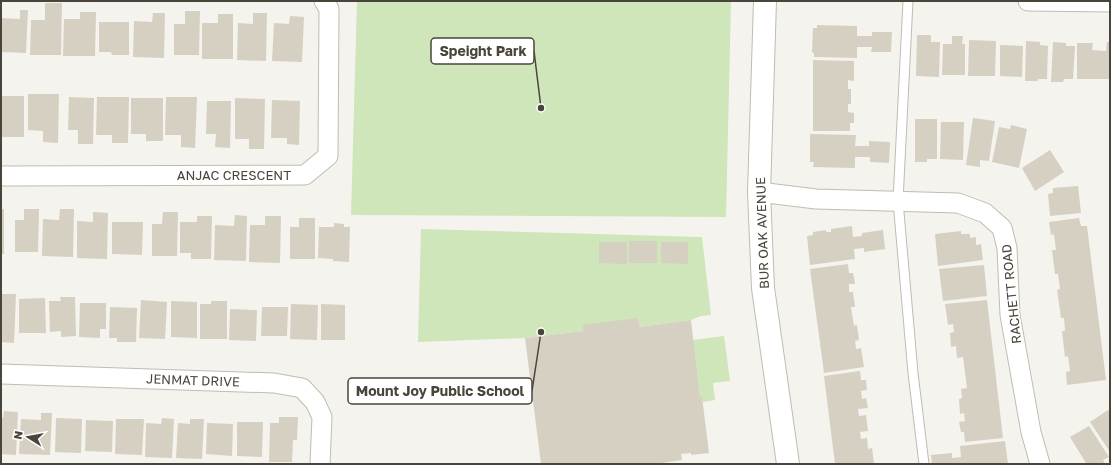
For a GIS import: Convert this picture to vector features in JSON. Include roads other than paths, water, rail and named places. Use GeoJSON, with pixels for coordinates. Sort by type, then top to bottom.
{"type":"FeatureCollection","features":[{"type":"Feature","properties":{"kind":"street","name":"ANJAC CRESCENT"},"geometry":{"type":"LineString","coordinates":[[1,176],[305,175],[328,156],[329,9],[324,1]]}},
{"type":"Feature","properties":{"kind":"street","name":"BUR OAK AVENUE"},"geometry":{"type":"LineString","coordinates":[[765,1],[759,192],[763,288],[788,464]]}},
{"type":"Feature","properties":{"kind":"street"},"geometry":{"type":"LineString","coordinates":[[1028,1],[1110,2]]}},
{"type":"Feature","properties":{"kind":"street","name":"RACHETT ROAD"},"geometry":{"type":"LineString","coordinates":[[759,192],[816,199],[958,203],[985,213],[1002,228],[1007,248],[1010,315],[1031,432],[1040,464]]}},
{"type":"Feature","properties":{"kind":"street","name":"JENMAT DRIVE"},"geometry":{"type":"LineString","coordinates":[[1,374],[274,383],[302,388],[315,402],[322,417],[320,464]]}},
{"type":"Feature","properties":{"kind":"lane"},"geometry":{"type":"LineString","coordinates":[[908,1],[898,201],[913,373],[924,464]]}},
{"type":"Feature","properties":{"kind":"place","name":"Speight Park"},"geometry":{"type":"Point","coordinates":[541,108]}},
{"type":"Feature","properties":{"kind":"place","name":"Mount Joy Public School"},"geometry":{"type":"Point","coordinates":[541,332]}}]}
